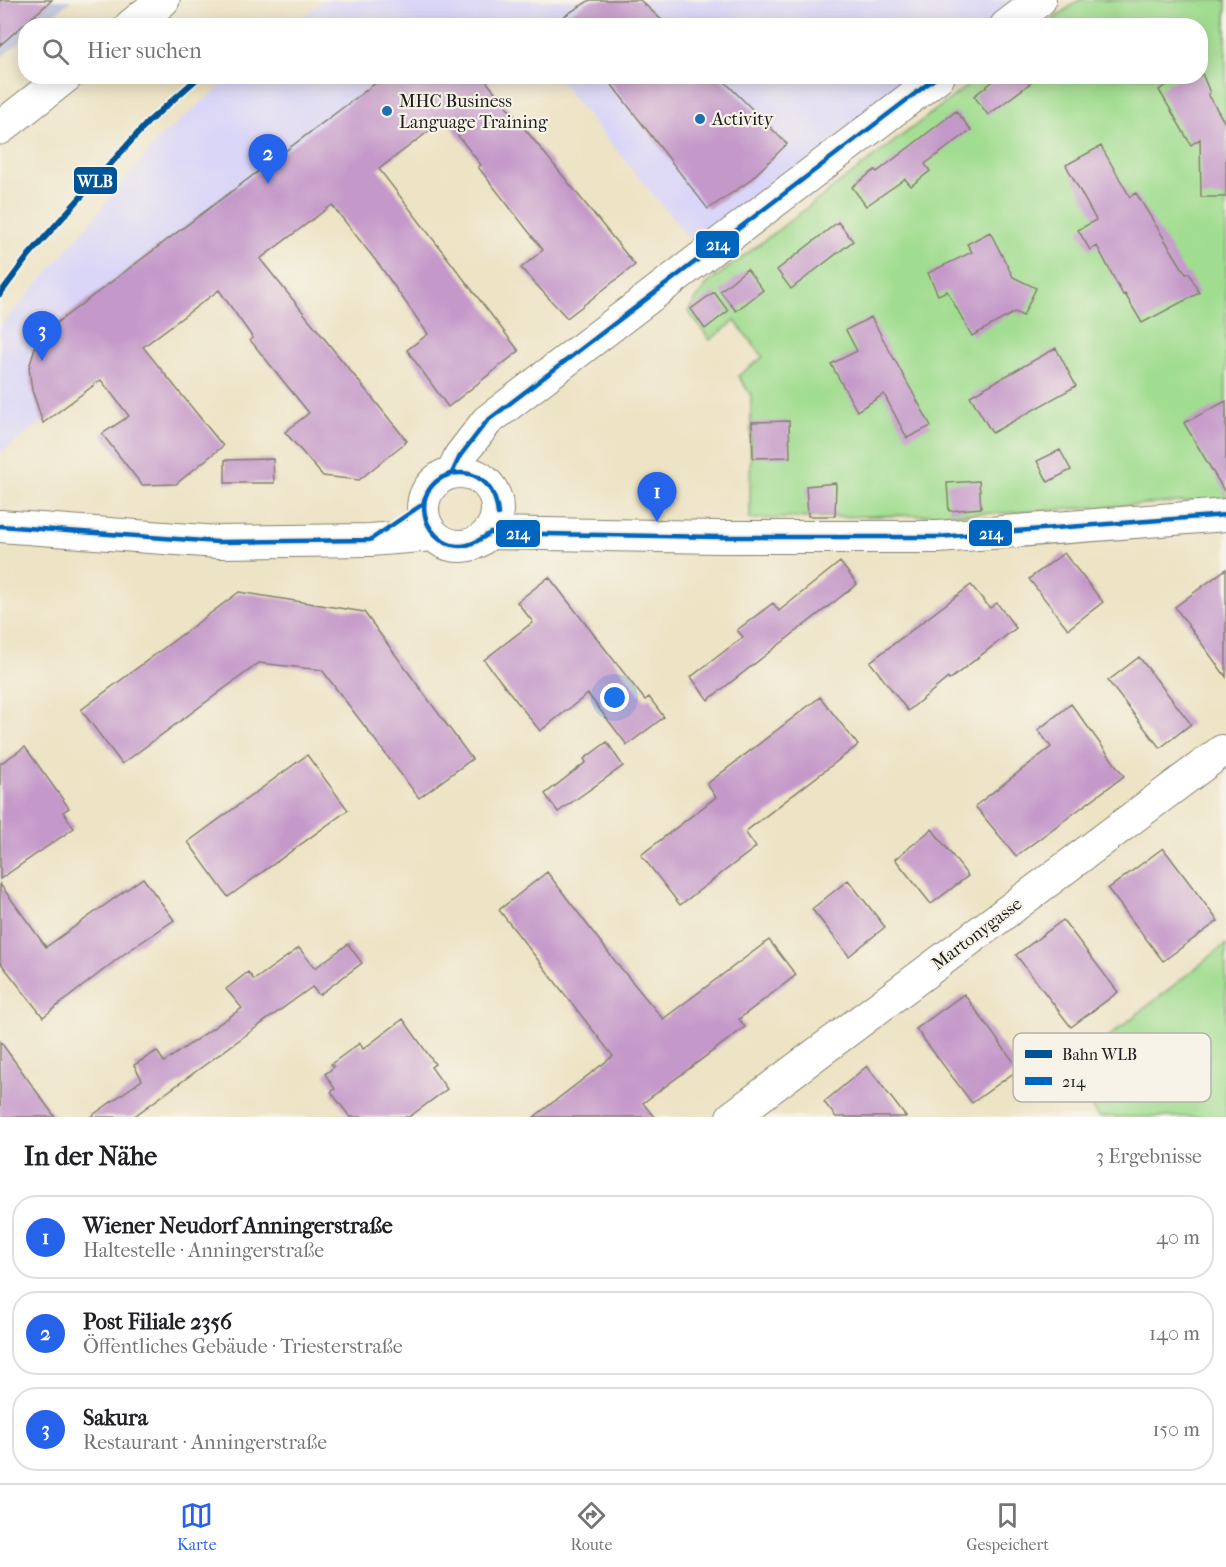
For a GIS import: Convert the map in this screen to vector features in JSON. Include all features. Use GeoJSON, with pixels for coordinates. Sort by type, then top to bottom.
{"type":"FeatureCollection","features":[{"type":"Feature","properties":{"kind":"main road"},"geometry":{"type":"LineString","coordinates":[[141,18],[163,0]]}},
{"type":"Feature","properties":{"kind":"main road"},"geometry":{"type":"LineString","coordinates":[[0,128],[56,84]]}},
{"type":"Feature","properties":{"kind":"street"},"geometry":{"type":"LineString","coordinates":[[1016,18],[1040,0]]}},
{"type":"Feature","properties":{"kind":"street"},"geometry":{"type":"LineString","coordinates":[[466,476],[487,421],[929,84]]}},
{"type":"Feature","properties":{"kind":"street"},"geometry":{"type":"LineString","coordinates":[[466,476],[494,494],[494,523],[482,540],[462,547],[442,542],[433,535],[425,520],[423,504],[426,493],[442,477],[466,476]]}},
{"type":"Feature","properties":{"kind":"street"},"geometry":{"type":"LineString","coordinates":[[370,540],[423,504]]}},
{"type":"Feature","properties":{"kind":"street"},"geometry":{"type":"LineString","coordinates":[[494,523],[542,535],[939,537],[1226,515]]}},
{"type":"Feature","properties":{"kind":"street"},"geometry":{"type":"LineString","coordinates":[[0,526],[218,542],[370,540],[433,535]]}},
{"type":"Feature","properties":{"kind":"street","name":"Martonygasse"},"geometry":{"type":"LineString","coordinates":[[732,1117],[1222,750]]}},
{"type":"Feature","properties":{"kind":"shaded area"},"geometry":{"type":"Polygon","coordinates":[[[0,0],[72,0],[49,18],[18,18],[18,44],[0,58],[0,0]]]}},
{"type":"Feature","properties":{"kind":"shaded area"},"geometry":{"type":"Polygon","coordinates":[[[323,0],[1039,0],[1016,18],[302,18],[323,0]]]}},
{"type":"Feature","properties":{"kind":"shaded area"},"geometry":{"type":"Polygon","coordinates":[[[224,84],[490,84],[0,454],[0,327],[160,137],[224,84]]]}},
{"type":"Feature","properties":{"kind":"shaded area"},"geometry":{"type":"Polygon","coordinates":[[[562,84],[929,84],[702,254],[562,84]]]}},
{"type":"Feature","properties":{"kind":"green space"},"geometry":{"type":"Polygon","coordinates":[[[1079,0],[1226,0],[1226,499],[1005,513],[750,519],[751,395],[738,376],[763,357],[735,321],[710,340],[688,311],[707,284],[970,84],[1208,84],[1208,18],[1055,18],[1079,0]]]}},
{"type":"Feature","properties":{"kind":"green space"},"geometry":{"type":"Polygon","coordinates":[[[1226,944],[1226,1117],[1099,1117],[1087,1102],[1211,1102],[1211,1033],[1113,1033],[1226,944]]]}},
{"type":"Feature","properties":{"kind":"building"},"geometry":{"type":"Polygon","coordinates":[[[0,0],[52,0],[31,18],[18,18],[18,29],[0,45],[0,0]]]}},
{"type":"Feature","properties":{"kind":"building"},"geometry":{"type":"Polygon","coordinates":[[[590,0],[640,0],[659,18],[561,18],[590,0]]]}},
{"type":"Feature","properties":{"kind":"building"},"geometry":{"type":"Polygon","coordinates":[[[374,84],[488,84],[635,265],[567,318],[521,268],[543,250],[478,167],[481,165],[445,119],[379,169],[519,351],[448,407],[407,350],[428,334],[380,266],[332,205],[260,259],[407,441],[359,480],[323,476],[285,432],[309,413],[250,340],[253,338],[219,290],[143,347],[223,446],[176,484],[142,485],[102,434],[129,416],[101,380],[43,423],[32,390],[29,368],[38,337],[374,84]]]}},
{"type":"Feature","properties":{"kind":"building","name":"Activity"},"geometry":{"type":"Polygon","coordinates":[[[611,84],[727,84],[787,144],[748,182],[708,209],[611,84]]]}},
{"type":"Feature","properties":{"kind":"building"},"geometry":{"type":"Polygon","coordinates":[[[990,84],[1029,84],[988,115],[974,96],[990,84]]]}},
{"type":"Feature","properties":{"kind":"building"},"geometry":{"type":"Polygon","coordinates":[[[1168,84],[1206,84],[1210,93],[1208,94],[1226,125],[1226,197],[1201,197],[1200,139],[1191,145],[1159,90],[1168,84]]]}},
{"type":"Feature","properties":{"kind":"building"},"geometry":{"type":"Polygon","coordinates":[[[956,111],[971,130],[925,164],[930,171],[911,186],[905,179],[866,206],[852,187],[875,170],[877,172],[956,111]]]}},
{"type":"Feature","properties":{"kind":"building"},"geometry":{"type":"Polygon","coordinates":[[[1101,146],[1130,197],[1136,193],[1186,274],[1189,273],[1199,293],[1142,323],[1125,294],[1123,295],[1097,246],[1090,250],[1078,230],[1096,220],[1066,165],[1101,146]]]}},
{"type":"Feature","properties":{"kind":"building"},"geometry":{"type":"Polygon","coordinates":[[[838,222],[853,241],[791,289],[777,270],[838,222]]]}},
{"type":"Feature","properties":{"kind":"building"},"geometry":{"type":"Polygon","coordinates":[[[990,232],[1013,277],[1036,288],[1023,316],[1015,312],[972,336],[947,291],[938,295],[928,273],[972,252],[967,244],[990,232]]]}},
{"type":"Feature","properties":{"kind":"building"},"geometry":{"type":"Polygon","coordinates":[[[747,269],[763,290],[736,311],[720,291],[747,269]]]}},
{"type":"Feature","properties":{"kind":"building"},"geometry":{"type":"Polygon","coordinates":[[[714,292],[728,311],[705,329],[691,309],[714,292]]]}},
{"type":"Feature","properties":{"kind":"building"},"geometry":{"type":"Polygon","coordinates":[[[871,317],[931,426],[907,438],[884,394],[857,411],[831,364],[857,351],[846,330],[871,317]]]}},
{"type":"Feature","properties":{"kind":"building"},"geometry":{"type":"Polygon","coordinates":[[[1056,348],[1076,386],[992,433],[970,396],[1056,348]]]}},
{"type":"Feature","properties":{"kind":"building"},"geometry":{"type":"Polygon","coordinates":[[[1226,401],[1226,494],[1184,423],[1226,401]]]}},
{"type":"Feature","properties":{"kind":"building"},"geometry":{"type":"Polygon","coordinates":[[[789,421],[790,457],[753,458],[752,422],[789,421]]]}},
{"type":"Feature","properties":{"kind":"building"},"geometry":{"type":"Polygon","coordinates":[[[1060,450],[1071,470],[1048,482],[1037,461],[1060,450]]]}},
{"type":"Feature","properties":{"kind":"building"},"geometry":{"type":"Polygon","coordinates":[[[273,459],[274,483],[225,483],[225,460],[273,459]]]}},
{"type":"Feature","properties":{"kind":"building"},"geometry":{"type":"Polygon","coordinates":[[[979,481],[981,508],[949,511],[947,483],[979,481]]]}},
{"type":"Feature","properties":{"kind":"building"},"geometry":{"type":"Polygon","coordinates":[[[836,483],[835,516],[808,516],[806,486],[836,483]]]}},
{"type":"Feature","properties":{"kind":"building"},"geometry":{"type":"Polygon","coordinates":[[[1064,553],[1103,602],[1068,629],[1029,579],[1064,553]]]}},
{"type":"Feature","properties":{"kind":"building"},"geometry":{"type":"Polygon","coordinates":[[[840,562],[857,584],[708,700],[691,677],[743,637],[737,630],[773,603],[779,611],[840,562]]]}},
{"type":"Feature","properties":{"kind":"building"},"geometry":{"type":"Polygon","coordinates":[[[1226,569],[1226,677],[1175,607],[1226,569]]]}},
{"type":"Feature","properties":{"kind":"building"},"geometry":{"type":"Polygon","coordinates":[[[549,577],[645,700],[649,697],[664,717],[627,745],[588,694],[540,731],[484,660],[533,622],[517,602],[549,577]]]}},
{"type":"Feature","properties":{"kind":"building"},"geometry":{"type":"Polygon","coordinates":[[[971,585],[990,608],[997,603],[1016,628],[908,711],[870,662],[971,585]]]}},
{"type":"Feature","properties":{"kind":"building"},"geometry":{"type":"Polygon","coordinates":[[[239,592],[364,612],[472,759],[419,798],[322,670],[259,663],[122,764],[81,710],[239,592]]]}},
{"type":"Feature","properties":{"kind":"building"},"geometry":{"type":"Polygon","coordinates":[[[1139,657],[1191,724],[1160,748],[1108,681],[1139,657]]]}},
{"type":"Feature","properties":{"kind":"building"},"geometry":{"type":"Polygon","coordinates":[[[820,697],[858,745],[745,832],[756,847],[680,905],[641,855],[716,797],[707,784],[820,697]]]}},
{"type":"Feature","properties":{"kind":"building"},"geometry":{"type":"Polygon","coordinates":[[[1071,704],[1124,776],[1016,856],[975,806],[1051,747],[1038,730],[1071,704]]]}},
{"type":"Feature","properties":{"kind":"building"},"geometry":{"type":"Polygon","coordinates":[[[607,742],[623,766],[558,812],[545,794],[586,762],[584,759],[607,742]]]}},
{"type":"Feature","properties":{"kind":"building"},"geometry":{"type":"Polygon","coordinates":[[[25,747],[69,808],[63,812],[74,828],[0,879],[0,764],[25,747]]]}},
{"type":"Feature","properties":{"kind":"building"},"geometry":{"type":"Polygon","coordinates":[[[307,755],[348,810],[228,897],[188,842],[307,755]]]}},
{"type":"Feature","properties":{"kind":"building"},"geometry":{"type":"Polygon","coordinates":[[[932,829],[968,876],[931,904],[895,859],[932,829]]]}},
{"type":"Feature","properties":{"kind":"building"},"geometry":{"type":"Polygon","coordinates":[[[1163,848],[1218,921],[1163,961],[1108,889],[1163,848]]]}},
{"type":"Feature","properties":{"kind":"building"},"geometry":{"type":"Polygon","coordinates":[[[547,872],[663,1019],[769,940],[796,975],[739,1019],[745,1027],[643,1103],[654,1117],[534,1117],[613,1056],[499,910],[547,872]]]}},
{"type":"Feature","properties":{"kind":"building"},"geometry":{"type":"Polygon","coordinates":[[[143,878],[174,920],[124,954],[43,1017],[0,962],[0,884],[46,947],[143,878]]]}},
{"type":"Feature","properties":{"kind":"building"},"geometry":{"type":"Polygon","coordinates":[[[848,880],[885,927],[849,956],[812,909],[848,880]]]}},
{"type":"Feature","properties":{"kind":"building"},"geometry":{"type":"Polygon","coordinates":[[[1063,920],[1118,992],[1071,1027],[1016,955],[1063,920]]]}},
{"type":"Feature","properties":{"kind":"building"},"geometry":{"type":"Polygon","coordinates":[[[348,944],[362,963],[319,995],[312,987],[133,1117],[90,1117],[142,1080],[134,1065],[157,1051],[164,1062],[242,1008],[226,989],[248,972],[254,980],[299,948],[315,968],[348,944]]]}},
{"type":"Feature","properties":{"kind":"building"},"geometry":{"type":"Polygon","coordinates":[[[964,994],[1013,1061],[1013,1073],[972,1103],[916,1029],[964,994]]]}},
{"type":"Feature","properties":{"kind":"building"},"geometry":{"type":"Polygon","coordinates":[[[403,1019],[435,1064],[431,1067],[447,1089],[409,1117],[350,1117],[331,1092],[335,1089],[325,1074],[334,1067],[331,1064],[360,1043],[363,1049],[403,1019]]]}},
{"type":"Feature","properties":{"kind":"building"},"geometry":{"type":"Polygon","coordinates":[[[0,1041],[55,1117],[0,1117],[0,1041]]]}},
{"type":"Feature","properties":{"kind":"building"},"geometry":{"type":"Polygon","coordinates":[[[867,1066],[906,1117],[836,1117],[824,1102],[867,1066]]]}},
{"type":"Feature","properties":{"kind":"rail line","name":"WLB"},"geometry":{"type":"LineString","coordinates":[[0,294],[29,255],[148,122],[191,84]]}},
{"type":"Feature","properties":{"kind":"transit line","name":"214"},"geometry":{"type":"LineString","coordinates":[[0,526],[218,542],[370,540],[423,504],[433,485],[452,473],[460,456],[487,421],[928,84]]}},
{"type":"Feature","properties":{"kind":"transit line","name":"214"},"geometry":{"type":"LineString","coordinates":[[498,514],[493,494],[483,481],[470,474],[456,473],[442,478],[431,486],[425,499],[425,515],[431,530],[443,541],[456,546],[468,545],[490,533],[718,537],[938,537],[1226,515]]}},
{"type":"Feature","properties":{"kind":"place","name":"MHC Business Language Training"},"geometry":{"type":"Point","coordinates":[387,111]}},
{"type":"Feature","properties":{"kind":"place","name":"Activity"},"geometry":{"type":"Point","coordinates":[700,119]}},
{"type":"Feature","properties":{"kind":"place","name":"Post Filiale 2356"},"geometry":{"type":"Point","coordinates":[268,184]}},
{"type":"Feature","properties":{"kind":"place","name":"Sakura"},"geometry":{"type":"Point","coordinates":[42,361]}},
{"type":"Feature","properties":{"kind":"place","name":"Wiener Neudorf Anningerstraße"},"geometry":{"type":"Point","coordinates":[657,522]}}]}
